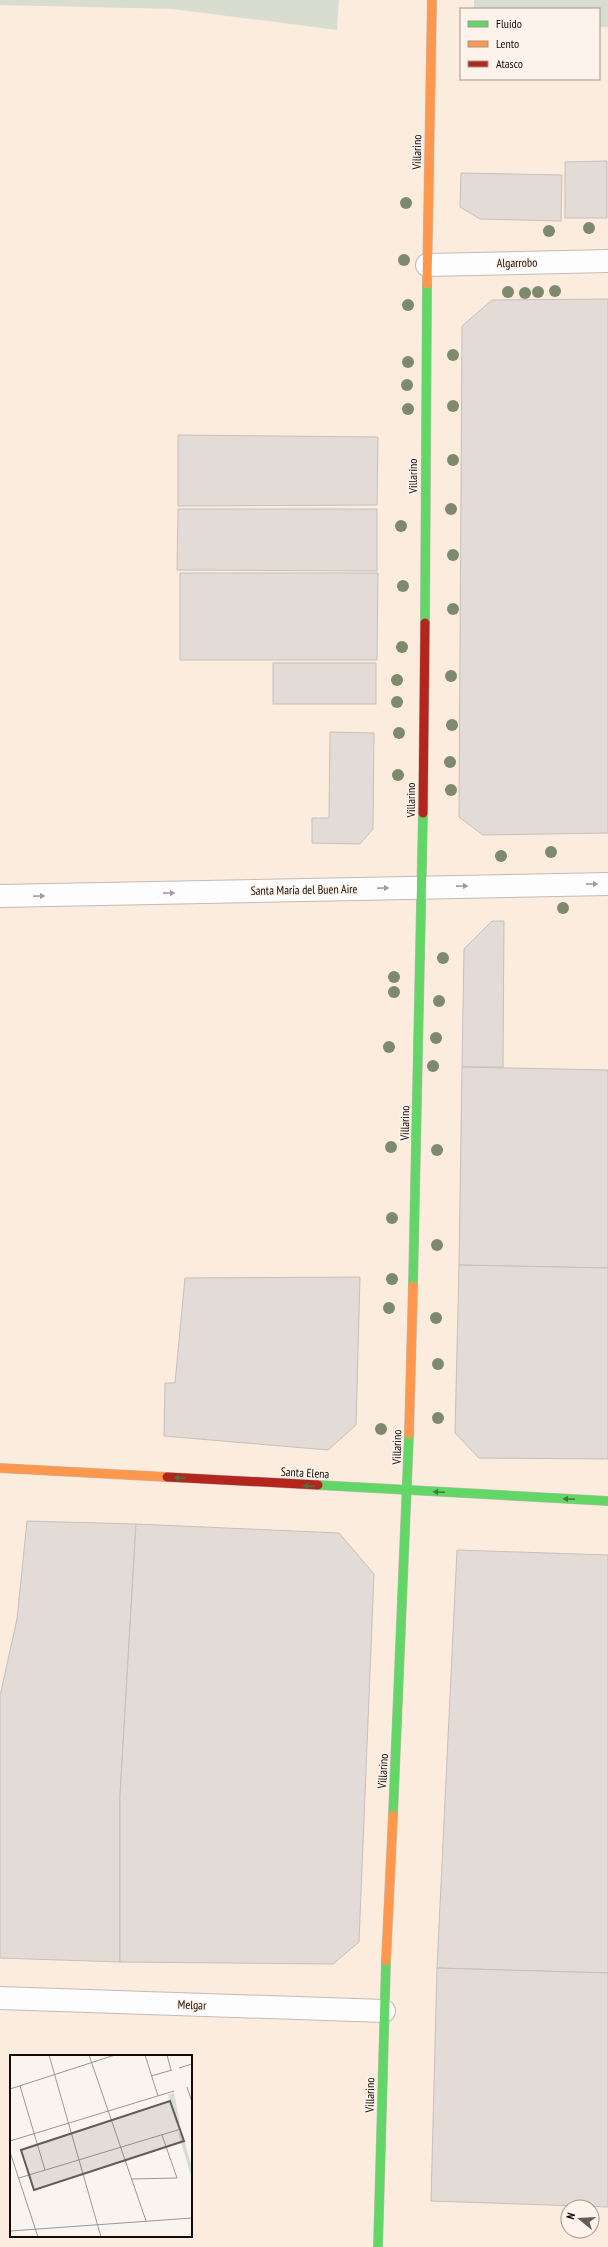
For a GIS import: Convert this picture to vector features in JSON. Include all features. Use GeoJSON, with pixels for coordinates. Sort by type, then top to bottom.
{"type":"FeatureCollection","features":[{"type":"Feature","properties":{"kind":"street","name":"Villarino"},"geometry":{"type":"LineString","coordinates":[[378,2247],[384,2012],[408,1491],[423,887],[427,265],[432,0]]}},
{"type":"Feature","properties":{"kind":"street","name":"Algarrobo"},"geometry":{"type":"LineString","coordinates":[[427,265],[608,260]]}},
{"type":"Feature","properties":{"kind":"street","name":"Santa María del Buen Aire"},"geometry":{"type":"LineString","coordinates":[[0,896],[608,884]]}},
{"type":"Feature","properties":{"kind":"street","name":"Santa Elena"},"geometry":{"type":"LineString","coordinates":[[0,1468],[608,1501]]}},
{"type":"Feature","properties":{"kind":"street","name":"Melgar"},"geometry":{"type":"LineString","coordinates":[[0,1998],[384,2012]]}},
{"type":"Feature","properties":{"kind":"shaded area"},"geometry":{"type":"Polygon","coordinates":[[[0,0],[608,0],[608,2247],[0,2247],[0,0]]]}},
{"type":"Feature","properties":{"kind":"shaded area"},"geometry":{"type":"Polygon","coordinates":[[[0,0],[339,0],[337,30],[173,9],[0,5],[0,0]]]}},
{"type":"Feature","properties":{"kind":"shaded area"},"geometry":{"type":"Polygon","coordinates":[[[474,0],[608,0],[608,27],[600,27],[600,8],[474,8],[474,0]]]}},
{"type":"Feature","properties":{"kind":"building"},"geometry":{"type":"Polygon","coordinates":[[[607,161],[607,218],[565,218],[565,162],[607,161]]]}},
{"type":"Feature","properties":{"kind":"building"},"geometry":{"type":"Polygon","coordinates":[[[461,173],[562,175],[561,221],[480,219],[460,207],[461,173]]]}},
{"type":"Feature","properties":{"kind":"building"},"geometry":{"type":"Polygon","coordinates":[[[608,299],[608,833],[483,835],[459,817],[462,326],[492,300],[608,299]]]}},
{"type":"Feature","properties":{"kind":"building"},"geometry":{"type":"Polygon","coordinates":[[[178,435],[378,437],[377,505],[178,506],[178,435]]]}},
{"type":"Feature","properties":{"kind":"building"},"geometry":{"type":"Polygon","coordinates":[[[178,509],[377,509],[377,571],[177,570],[178,509]]]}},
{"type":"Feature","properties":{"kind":"building"},"geometry":{"type":"Polygon","coordinates":[[[180,573],[378,573],[377,660],[180,660],[180,573]]]}},
{"type":"Feature","properties":{"kind":"building"},"geometry":{"type":"Polygon","coordinates":[[[273,663],[376,663],[376,704],[273,704],[273,663]]]}},
{"type":"Feature","properties":{"kind":"building"},"geometry":{"type":"Polygon","coordinates":[[[330,732],[374,733],[373,829],[360,844],[312,843],[312,818],[329,818],[330,732]]]}},
{"type":"Feature","properties":{"kind":"building"},"geometry":{"type":"Polygon","coordinates":[[[492,921],[504,921],[503,1067],[462,1067],[464,949],[492,921]]]}},
{"type":"Feature","properties":{"kind":"building"},"geometry":{"type":"Polygon","coordinates":[[[462,1067],[608,1070],[608,1268],[459,1265],[462,1067]]]}},
{"type":"Feature","properties":{"kind":"building"},"geometry":{"type":"Polygon","coordinates":[[[459,1265],[608,1268],[608,1459],[479,1458],[455,1433],[459,1265]]]}},
{"type":"Feature","properties":{"kind":"building"},"geometry":{"type":"Polygon","coordinates":[[[360,1277],[356,1425],[328,1450],[164,1436],[165,1383],[175,1383],[185,1278],[360,1277]]]}},
{"type":"Feature","properties":{"kind":"building"},"geometry":{"type":"Polygon","coordinates":[[[27,1521],[136,1524],[120,1796],[120,1962],[0,1958],[0,1696],[17,1619],[27,1521]]]}},
{"type":"Feature","properties":{"kind":"building"},"geometry":{"type":"Polygon","coordinates":[[[136,1524],[339,1533],[374,1574],[359,1942],[333,1964],[120,1962],[120,1796],[136,1524]]]}},
{"type":"Feature","properties":{"kind":"building"},"geometry":{"type":"Polygon","coordinates":[[[457,1550],[608,1555],[608,1973],[437,1968],[457,1550]]]}},
{"type":"Feature","properties":{"kind":"building"},"geometry":{"type":"Polygon","coordinates":[[[437,1968],[608,1973],[608,2207],[600,2207],[600,2199],[560,2199],[560,2205],[431,2201],[437,1968]]]}},
{"type":"Feature","properties":{"kind":"traffic: fast"},"geometry":{"type":"LineString","coordinates":[[425,623],[427,284]]}},
{"type":"Feature","properties":{"kind":"traffic: fast"},"geometry":{"type":"LineString","coordinates":[[413,1286],[423,813]]}},
{"type":"Feature","properties":{"kind":"traffic: fast"},"geometry":{"type":"LineString","coordinates":[[393,1815],[409,1434]]}},
{"type":"Feature","properties":{"kind":"traffic: fast"},"geometry":{"type":"LineString","coordinates":[[318,1485],[608,1501]]}},
{"type":"Feature","properties":{"kind":"traffic: fast"},"geometry":{"type":"LineString","coordinates":[[378,2247],[386,1961]]}},
{"type":"Feature","properties":{"kind":"traffic: slow"},"geometry":{"type":"LineString","coordinates":[[427,284],[432,0]]}},
{"type":"Feature","properties":{"kind":"traffic: slow"},"geometry":{"type":"LineString","coordinates":[[409,1434],[413,1286]]}},
{"type":"Feature","properties":{"kind":"traffic: slow"},"geometry":{"type":"LineString","coordinates":[[0,1468],[167,1477]]}},
{"type":"Feature","properties":{"kind":"traffic: slow"},"geometry":{"type":"LineString","coordinates":[[386,1961],[393,1815]]}},
{"type":"Feature","properties":{"kind":"traffic: jam"},"geometry":{"type":"LineString","coordinates":[[423,813],[425,623]]}},
{"type":"Feature","properties":{"kind":"traffic: jam"},"geometry":{"type":"LineString","coordinates":[[167,1477],[318,1485]]}}]}
